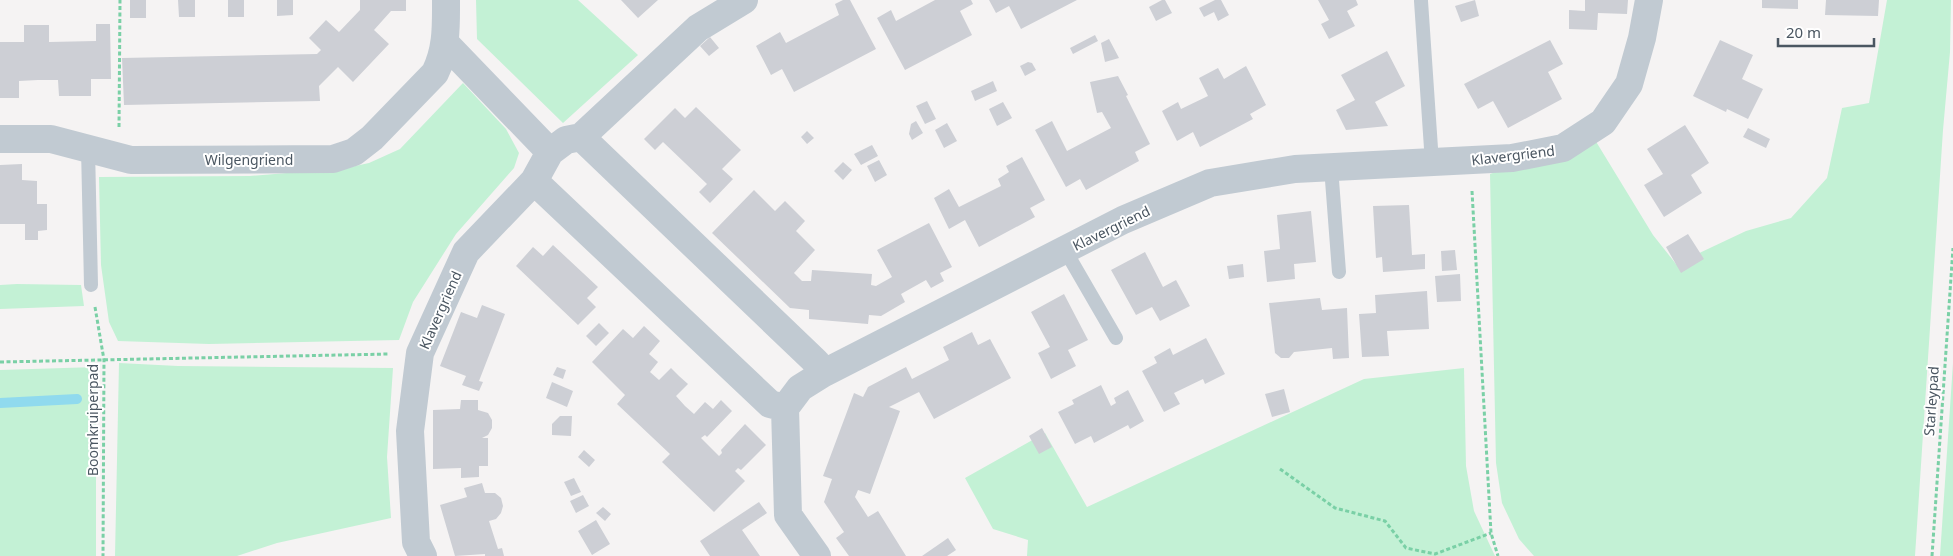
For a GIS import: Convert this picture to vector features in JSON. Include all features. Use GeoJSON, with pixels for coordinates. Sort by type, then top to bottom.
{"type":"FeatureCollection","features":[{"type":"Feature","properties":{"kind":"street","name":"Wilgengriend"},"geometry":{"type":"LineString","coordinates":[[0,138],[51,139],[131,160],[333,159],[354,152],[372,138],[435,73],[441,60],[445,43],[446,0]]}},
{"type":"Feature","properties":{"kind":"street","name":"Klavergriend"},"geometry":{"type":"LineString","coordinates":[[423,556],[416,542],[410,431],[420,354],[466,252],[534,181],[550,152],[566,140],[581,137],[698,28],[744,0]]}},
{"type":"Feature","properties":{"kind":"street","name":"Klavergriend"},"geometry":{"type":"LineString","coordinates":[[785,408],[800,388],[824,373],[1123,220],[1210,183],[1295,169],[1512,158],[1563,148],[1603,122],[1629,84],[1650,0]]}},
{"type":"Feature","properties":{"kind":"street"},"geometry":{"type":"LineString","coordinates":[[445,43],[550,152]]}},
{"type":"Feature","properties":{"kind":"street"},"geometry":{"type":"LineString","coordinates":[[581,137],[816,362],[824,373]]}},
{"type":"Feature","properties":{"kind":"street"},"geometry":{"type":"LineString","coordinates":[[534,181],[770,404],[785,408],[788,515],[817,556]]}},
{"type":"Feature","properties":{"kind":"lane"},"geometry":{"type":"LineString","coordinates":[[1421,1],[1432,163]]}},
{"type":"Feature","properties":{"kind":"lane"},"geometry":{"type":"LineString","coordinates":[[88,148],[91,285]]}},
{"type":"Feature","properties":{"kind":"lane"},"geometry":{"type":"LineString","coordinates":[[1331,168],[1339,272]]}},
{"type":"Feature","properties":{"kind":"lane","name":"Klavergriend"},"geometry":{"type":"LineString","coordinates":[[1065,250],[1116,338]]}},
{"type":"Feature","properties":{"kind":"path"},"geometry":{"type":"LineString","coordinates":[[119,157],[120,0]]}},
{"type":"Feature","properties":{"kind":"path"},"geometry":{"type":"LineString","coordinates":[[1470,161],[1490,533],[1498,556]]}},
{"type":"Feature","properties":{"kind":"path","name":"Starleypad"},"geometry":{"type":"LineString","coordinates":[[1932,556],[1953,248]]}},
{"type":"Feature","properties":{"kind":"path","name":"Boomkruiperpad"},"geometry":{"type":"LineString","coordinates":[[91,285],[104,360],[103,556]]}},
{"type":"Feature","properties":{"kind":"path"},"geometry":{"type":"LineString","coordinates":[[0,362],[420,354]]}},
{"type":"Feature","properties":{"kind":"path"},"geometry":{"type":"LineString","coordinates":[[1280,469],[1335,508],[1385,521],[1406,548],[1435,554],[1490,533]]}},
{"type":"Feature","properties":{"kind":"green space"},"geometry":{"type":"Polygon","coordinates":[[[476,0],[578,0],[638,55],[563,123],[477,39],[476,0]]]}},
{"type":"Feature","properties":{"kind":"green space"},"geometry":{"type":"Polygon","coordinates":[[[1887,0],[1951,0],[1950,52],[1943,130],[1915,556],[1534,556],[1519,539],[1502,503],[1496,463],[1490,174],[1592,135],[1653,235],[1676,264],[1746,231],[1791,218],[1827,178],[1842,108],[1869,103],[1887,0]]]}},
{"type":"Feature","properties":{"kind":"green space"},"geometry":{"type":"Polygon","coordinates":[[[463,83],[506,129],[519,153],[514,168],[456,234],[413,302],[399,340],[209,344],[118,341],[109,322],[101,265],[99,177],[250,176],[346,168],[369,163],[400,149],[463,83]]]}},
{"type":"Feature","properties":{"kind":"green space"},"geometry":{"type":"Polygon","coordinates":[[[0,285],[81,285],[84,306],[0,309],[0,285]]]}},
{"type":"Feature","properties":{"kind":"green space"},"geometry":{"type":"Polygon","coordinates":[[[119,363],[178,366],[393,368],[387,457],[391,518],[277,543],[237,556],[115,556],[119,363]]]}},
{"type":"Feature","properties":{"kind":"green space"},"geometry":{"type":"Polygon","coordinates":[[[1953,363],[1953,556],[1940,556],[1953,363]]]}},
{"type":"Feature","properties":{"kind":"green space"},"geometry":{"type":"Polygon","coordinates":[[[96,367],[96,556],[0,556],[0,370],[96,367]]]}},
{"type":"Feature","properties":{"kind":"green space"},"geometry":{"type":"Polygon","coordinates":[[[1464,368],[1466,466],[1474,511],[1495,556],[1027,556],[1028,540],[993,529],[965,478],[1045,433],[1087,507],[1364,379],[1464,368]]]}},
{"type":"Feature","properties":{"kind":"building"},"geometry":{"type":"Polygon","coordinates":[[[130,0],[146,0],[146,18],[130,18],[130,0]]]}},
{"type":"Feature","properties":{"kind":"building"},"geometry":{"type":"Polygon","coordinates":[[[178,0],[195,0],[195,17],[179,17],[178,0]]]}},
{"type":"Feature","properties":{"kind":"building"},"geometry":{"type":"Polygon","coordinates":[[[228,0],[244,0],[244,17],[228,17],[228,0]]]}},
{"type":"Feature","properties":{"kind":"building"},"geometry":{"type":"Polygon","coordinates":[[[277,0],[293,0],[293,15],[277,16],[277,0]]]}},
{"type":"Feature","properties":{"kind":"building"},"geometry":{"type":"Polygon","coordinates":[[[360,0],[406,0],[406,11],[391,11],[374,30],[389,44],[353,82],[338,67],[319,86],[320,101],[124,105],[122,58],[317,54],[321,50],[309,38],[326,20],[339,32],[360,10],[360,0]]]}},
{"type":"Feature","properties":{"kind":"building"},"geometry":{"type":"Polygon","coordinates":[[[621,0],[658,0],[638,18],[621,0]]]}},
{"type":"Feature","properties":{"kind":"building"},"geometry":{"type":"Polygon","coordinates":[[[843,0],[850,0],[876,49],[794,92],[782,69],[771,75],[756,46],[780,32],[786,43],[839,15],[835,4],[843,0]]]}},
{"type":"Feature","properties":{"kind":"building"},"geometry":{"type":"Polygon","coordinates":[[[935,0],[971,0],[973,4],[960,11],[972,35],[905,70],[877,18],[891,10],[896,21],[935,0]]]}},
{"type":"Feature","properties":{"kind":"building"},"geometry":{"type":"Polygon","coordinates":[[[989,0],[1077,0],[1021,29],[1009,6],[996,13],[989,0]]]}},
{"type":"Feature","properties":{"kind":"building"},"geometry":{"type":"Polygon","coordinates":[[[1165,0],[1172,13],[1156,21],[1149,7],[1165,0]]]}},
{"type":"Feature","properties":{"kind":"building"},"geometry":{"type":"Polygon","coordinates":[[[1215,0],[1221,0],[1229,15],[1218,21],[1214,12],[1204,17],[1199,8],[1215,0]]]}},
{"type":"Feature","properties":{"kind":"building"},"geometry":{"type":"Polygon","coordinates":[[[1318,0],[1356,0],[1358,5],[1347,11],[1355,26],[1329,39],[1321,24],[1329,20],[1318,0]]]}},
{"type":"Feature","properties":{"kind":"building"},"geometry":{"type":"Polygon","coordinates":[[[1475,0],[1479,16],[1461,22],[1455,6],[1475,0]]]}},
{"type":"Feature","properties":{"kind":"building"},"geometry":{"type":"Polygon","coordinates":[[[1585,0],[1628,0],[1627,14],[1598,13],[1597,30],[1569,29],[1569,10],[1585,11],[1585,0]]]}},
{"type":"Feature","properties":{"kind":"building"},"geometry":{"type":"Polygon","coordinates":[[[1762,0],[1798,0],[1798,9],[1762,8],[1762,0]]]}},
{"type":"Feature","properties":{"kind":"building"},"geometry":{"type":"Polygon","coordinates":[[[1826,0],[1879,0],[1878,16],[1825,15],[1826,0]]]}},
{"type":"Feature","properties":{"kind":"building"},"geometry":{"type":"Polygon","coordinates":[[[96,24],[110,24],[111,79],[91,79],[91,96],[59,96],[58,80],[38,80],[19,81],[19,98],[0,98],[0,42],[24,42],[24,25],[49,25],[49,42],[96,41],[96,24]]]}},
{"type":"Feature","properties":{"kind":"building"},"geometry":{"type":"Polygon","coordinates":[[[1095,35],[1098,41],[1073,54],[1070,48],[1095,35]]]}},
{"type":"Feature","properties":{"kind":"building"},"geometry":{"type":"Polygon","coordinates":[[[710,37],[719,48],[709,56],[700,46],[710,37]]]}},
{"type":"Feature","properties":{"kind":"building"},"geometry":{"type":"Polygon","coordinates":[[[1109,39],[1119,58],[1105,62],[1101,43],[1109,39]]]}},
{"type":"Feature","properties":{"kind":"building"},"geometry":{"type":"Polygon","coordinates":[[[1550,40],[1563,64],[1548,72],[1562,99],[1508,128],[1493,101],[1478,109],[1464,84],[1550,40]]]}},
{"type":"Feature","properties":{"kind":"building"},"geometry":{"type":"Polygon","coordinates":[[[1720,40],[1753,55],[1742,79],[1763,89],[1748,119],[1727,109],[1726,112],[1693,96],[1720,40]]]}},
{"type":"Feature","properties":{"kind":"building"},"geometry":{"type":"Polygon","coordinates":[[[1387,51],[1405,86],[1375,102],[1388,126],[1346,130],[1336,110],[1355,100],[1341,75],[1387,51]]]}},
{"type":"Feature","properties":{"kind":"building"},"geometry":{"type":"Polygon","coordinates":[[[1028,62],[1032,63],[1036,70],[1025,76],[1020,66],[1028,62]]]}},
{"type":"Feature","properties":{"kind":"building"},"geometry":{"type":"Polygon","coordinates":[[[1246,66],[1266,105],[1250,114],[1253,119],[1200,147],[1193,132],[1177,141],[1162,111],[1178,102],[1181,109],[1208,96],[1199,78],[1218,68],[1224,79],[1246,66]]]}},
{"type":"Feature","properties":{"kind":"building"},"geometry":{"type":"Polygon","coordinates":[[[1118,76],[1150,144],[1135,152],[1139,161],[1086,190],[1080,179],[1066,187],[1035,130],[1052,121],[1067,151],[1111,128],[1102,112],[1097,113],[1090,82],[1118,76]]]}},
{"type":"Feature","properties":{"kind":"building"},"geometry":{"type":"Polygon","coordinates":[[[993,81],[997,91],[975,101],[971,91],[993,81]]]}},
{"type":"Feature","properties":{"kind":"building"},"geometry":{"type":"Polygon","coordinates":[[[927,101],[936,119],[925,124],[916,106],[927,101]]]}},
{"type":"Feature","properties":{"kind":"building"},"geometry":{"type":"Polygon","coordinates":[[[1003,102],[1012,118],[997,126],[989,109],[1003,102]]]}},
{"type":"Feature","properties":{"kind":"building"},"geometry":{"type":"Polygon","coordinates":[[[696,107],[741,150],[722,169],[733,179],[710,203],[699,192],[707,184],[663,142],[655,150],[644,139],[675,108],[685,118],[696,107]]]}},
{"type":"Feature","properties":{"kind":"building"},"geometry":{"type":"Polygon","coordinates":[[[916,121],[923,133],[912,140],[909,134],[911,124],[916,121]]]}},
{"type":"Feature","properties":{"kind":"building"},"geometry":{"type":"Polygon","coordinates":[[[947,123],[957,141],[944,148],[935,130],[947,123]]]}},
{"type":"Feature","properties":{"kind":"building"},"geometry":{"type":"Polygon","coordinates":[[[1685,125],[1709,163],[1691,175],[1702,193],[1664,217],[1644,185],[1663,174],[1647,149],[1685,125]]]}},
{"type":"Feature","properties":{"kind":"building"},"geometry":{"type":"Polygon","coordinates":[[[1748,128],[1770,139],[1766,148],[1743,137],[1748,128]]]}},
{"type":"Feature","properties":{"kind":"building"},"geometry":{"type":"Polygon","coordinates":[[[807,131],[814,138],[807,144],[801,137],[807,131]]]}},
{"type":"Feature","properties":{"kind":"building"},"geometry":{"type":"Polygon","coordinates":[[[872,145],[878,156],[861,165],[854,154],[872,145]]]}},
{"type":"Feature","properties":{"kind":"building"},"geometry":{"type":"Polygon","coordinates":[[[1022,157],[1045,200],[1030,208],[1035,217],[979,247],[965,220],[949,229],[934,198],[949,189],[959,207],[1001,186],[998,179],[1009,172],[1006,166],[1022,157]]]}},
{"type":"Feature","properties":{"kind":"building"},"geometry":{"type":"Polygon","coordinates":[[[879,160],[887,175],[875,182],[867,166],[879,160]]]}},
{"type":"Feature","properties":{"kind":"building"},"geometry":{"type":"Polygon","coordinates":[[[843,162],[852,170],[843,180],[834,171],[843,162]]]}},
{"type":"Feature","properties":{"kind":"building"},"geometry":{"type":"Polygon","coordinates":[[[22,164],[22,180],[37,181],[37,204],[47,204],[47,230],[38,231],[38,240],[25,240],[25,224],[0,224],[0,165],[22,164]]]}},
{"type":"Feature","properties":{"kind":"building"},"geometry":{"type":"Polygon","coordinates":[[[754,190],[775,211],[785,201],[805,221],[796,231],[815,250],[794,273],[802,281],[811,281],[812,270],[872,274],[871,285],[876,286],[892,277],[877,250],[929,223],[952,267],[940,273],[944,281],[931,288],[926,280],[901,294],[905,302],[881,316],[869,315],[868,324],[809,319],[809,310],[790,308],[712,233],[754,190]]]}},
{"type":"Feature","properties":{"kind":"building"},"geometry":{"type":"Polygon","coordinates":[[[1409,205],[1412,255],[1425,254],[1425,269],[1383,272],[1382,257],[1376,258],[1373,206],[1409,205]]]}},
{"type":"Feature","properties":{"kind":"building"},"geometry":{"type":"Polygon","coordinates":[[[1311,211],[1316,262],[1294,264],[1295,279],[1267,282],[1264,251],[1280,249],[1277,215],[1311,211]]]}},
{"type":"Feature","properties":{"kind":"building"},"geometry":{"type":"Polygon","coordinates":[[[1688,234],[1704,259],[1681,273],[1666,247],[1688,234]]]}},
{"type":"Feature","properties":{"kind":"building"},"geometry":{"type":"Polygon","coordinates":[[[553,245],[598,287],[587,298],[596,307],[578,325],[516,266],[533,247],[543,256],[553,245]]]}},
{"type":"Feature","properties":{"kind":"building"},"geometry":{"type":"Polygon","coordinates":[[[1455,250],[1457,270],[1442,271],[1441,251],[1455,250]]]}},
{"type":"Feature","properties":{"kind":"building"},"geometry":{"type":"Polygon","coordinates":[[[1145,252],[1163,287],[1176,280],[1190,306],[1160,321],[1152,307],[1136,315],[1111,270],[1145,252]]]}},
{"type":"Feature","properties":{"kind":"building"},"geometry":{"type":"Polygon","coordinates":[[[1243,264],[1244,277],[1229,279],[1227,266],[1243,264]]]}},
{"type":"Feature","properties":{"kind":"building"},"geometry":{"type":"Polygon","coordinates":[[[1460,274],[1461,301],[1437,302],[1435,276],[1460,274]]]}},
{"type":"Feature","properties":{"kind":"building"},"geometry":{"type":"Polygon","coordinates":[[[1427,291],[1429,329],[1387,331],[1389,356],[1362,357],[1359,314],[1376,313],[1375,295],[1427,291]]]}},
{"type":"Feature","properties":{"kind":"building"},"geometry":{"type":"Polygon","coordinates":[[[1064,294],[1088,340],[1068,350],[1076,366],[1051,379],[1038,353],[1050,347],[1031,312],[1064,294]]]}},
{"type":"Feature","properties":{"kind":"building"},"geometry":{"type":"Polygon","coordinates":[[[1320,298],[1322,310],[1347,308],[1349,358],[1333,359],[1332,348],[1294,352],[1289,358],[1281,358],[1275,353],[1269,303],[1320,298]]]}},
{"type":"Feature","properties":{"kind":"building"},"geometry":{"type":"Polygon","coordinates":[[[482,305],[505,314],[479,381],[483,382],[479,391],[462,385],[466,376],[440,366],[461,312],[477,318],[482,305]]]}},
{"type":"Feature","properties":{"kind":"building"},"geometry":{"type":"Polygon","coordinates":[[[599,323],[609,333],[596,346],[586,336],[599,323]]]}},
{"type":"Feature","properties":{"kind":"building"},"geometry":{"type":"Polygon","coordinates":[[[644,326],[660,341],[649,354],[658,362],[650,372],[659,380],[671,368],[688,384],[676,396],[685,406],[694,414],[705,402],[713,409],[721,400],[732,411],[707,437],[705,435],[701,438],[719,456],[722,453],[721,450],[745,424],[766,445],[741,470],[738,468],[735,471],[745,481],[714,512],[662,462],[670,454],[617,404],[625,395],[592,362],[623,329],[633,338],[644,326]]]}},
{"type":"Feature","properties":{"kind":"building"},"geometry":{"type":"Polygon","coordinates":[[[972,332],[978,345],[990,339],[1011,378],[934,419],[919,392],[889,407],[900,411],[870,494],[858,490],[855,497],[868,517],[878,511],[906,556],[849,556],[836,538],[844,532],[824,502],[832,479],[823,476],[854,393],[863,397],[868,387],[906,367],[912,379],[949,360],[943,347],[972,332]]]}},
{"type":"Feature","properties":{"kind":"building"},"geometry":{"type":"Polygon","coordinates":[[[1206,338],[1225,374],[1205,384],[1203,379],[1174,393],[1180,404],[1164,412],[1142,371],[1157,363],[1154,357],[1170,348],[1173,355],[1206,338]]]}},
{"type":"Feature","properties":{"kind":"building"},"geometry":{"type":"Polygon","coordinates":[[[557,367],[566,370],[563,379],[553,375],[557,367]]]}},
{"type":"Feature","properties":{"kind":"building"},"geometry":{"type":"Polygon","coordinates":[[[552,382],[573,391],[567,407],[546,398],[552,382]]]}},
{"type":"Feature","properties":{"kind":"building"},"geometry":{"type":"Polygon","coordinates":[[[1101,385],[1111,406],[1116,403],[1114,398],[1128,390],[1144,421],[1130,429],[1128,425],[1094,443],[1091,436],[1075,444],[1058,412],[1074,404],[1072,400],[1101,385]]]}},
{"type":"Feature","properties":{"kind":"building"},"geometry":{"type":"Polygon","coordinates":[[[1284,389],[1290,412],[1272,417],[1265,394],[1284,389]]]}},
{"type":"Feature","properties":{"kind":"building"},"geometry":{"type":"Polygon","coordinates":[[[461,400],[478,400],[478,410],[488,413],[492,420],[492,428],[488,435],[482,438],[488,438],[488,466],[479,466],[479,477],[461,478],[461,468],[433,469],[433,410],[460,409],[461,400]]]}},
{"type":"Feature","properties":{"kind":"building"},"geometry":{"type":"Polygon","coordinates":[[[560,416],[572,416],[571,436],[552,435],[552,424],[560,416]]]}},
{"type":"Feature","properties":{"kind":"building"},"geometry":{"type":"Polygon","coordinates":[[[1042,428],[1052,447],[1039,454],[1029,436],[1042,428]]]}},
{"type":"Feature","properties":{"kind":"building"},"geometry":{"type":"Polygon","coordinates":[[[584,450],[595,460],[589,467],[578,457],[584,450]]]}},
{"type":"Feature","properties":{"kind":"building"},"geometry":{"type":"Polygon","coordinates":[[[574,478],[581,492],[571,496],[564,482],[574,478]]]}},
{"type":"Feature","properties":{"kind":"building"},"geometry":{"type":"Polygon","coordinates":[[[482,483],[485,493],[495,493],[501,498],[503,506],[501,513],[496,519],[489,521],[498,549],[502,548],[504,556],[485,556],[485,554],[455,556],[440,505],[467,497],[464,488],[482,483]]]}},
{"type":"Feature","properties":{"kind":"building"},"geometry":{"type":"Polygon","coordinates":[[[583,495],[589,506],[576,513],[570,501],[583,495]]]}},
{"type":"Feature","properties":{"kind":"building"},"geometry":{"type":"Polygon","coordinates":[[[759,502],[767,513],[742,530],[760,556],[710,556],[700,541],[759,502]]]}},
{"type":"Feature","properties":{"kind":"building"},"geometry":{"type":"Polygon","coordinates":[[[603,507],[611,514],[605,521],[596,513],[603,507]]]}},
{"type":"Feature","properties":{"kind":"building"},"geometry":{"type":"Polygon","coordinates":[[[596,520],[610,544],[592,555],[578,531],[596,520]]]}},
{"type":"Feature","properties":{"kind":"building"},"geometry":{"type":"Polygon","coordinates":[[[948,538],[956,550],[947,556],[922,556],[948,538]]]}},
{"type":"Feature","properties":{"kind":"waterway"},"geometry":{"type":"LineString","coordinates":[[0,403],[77,399]]}}]}
